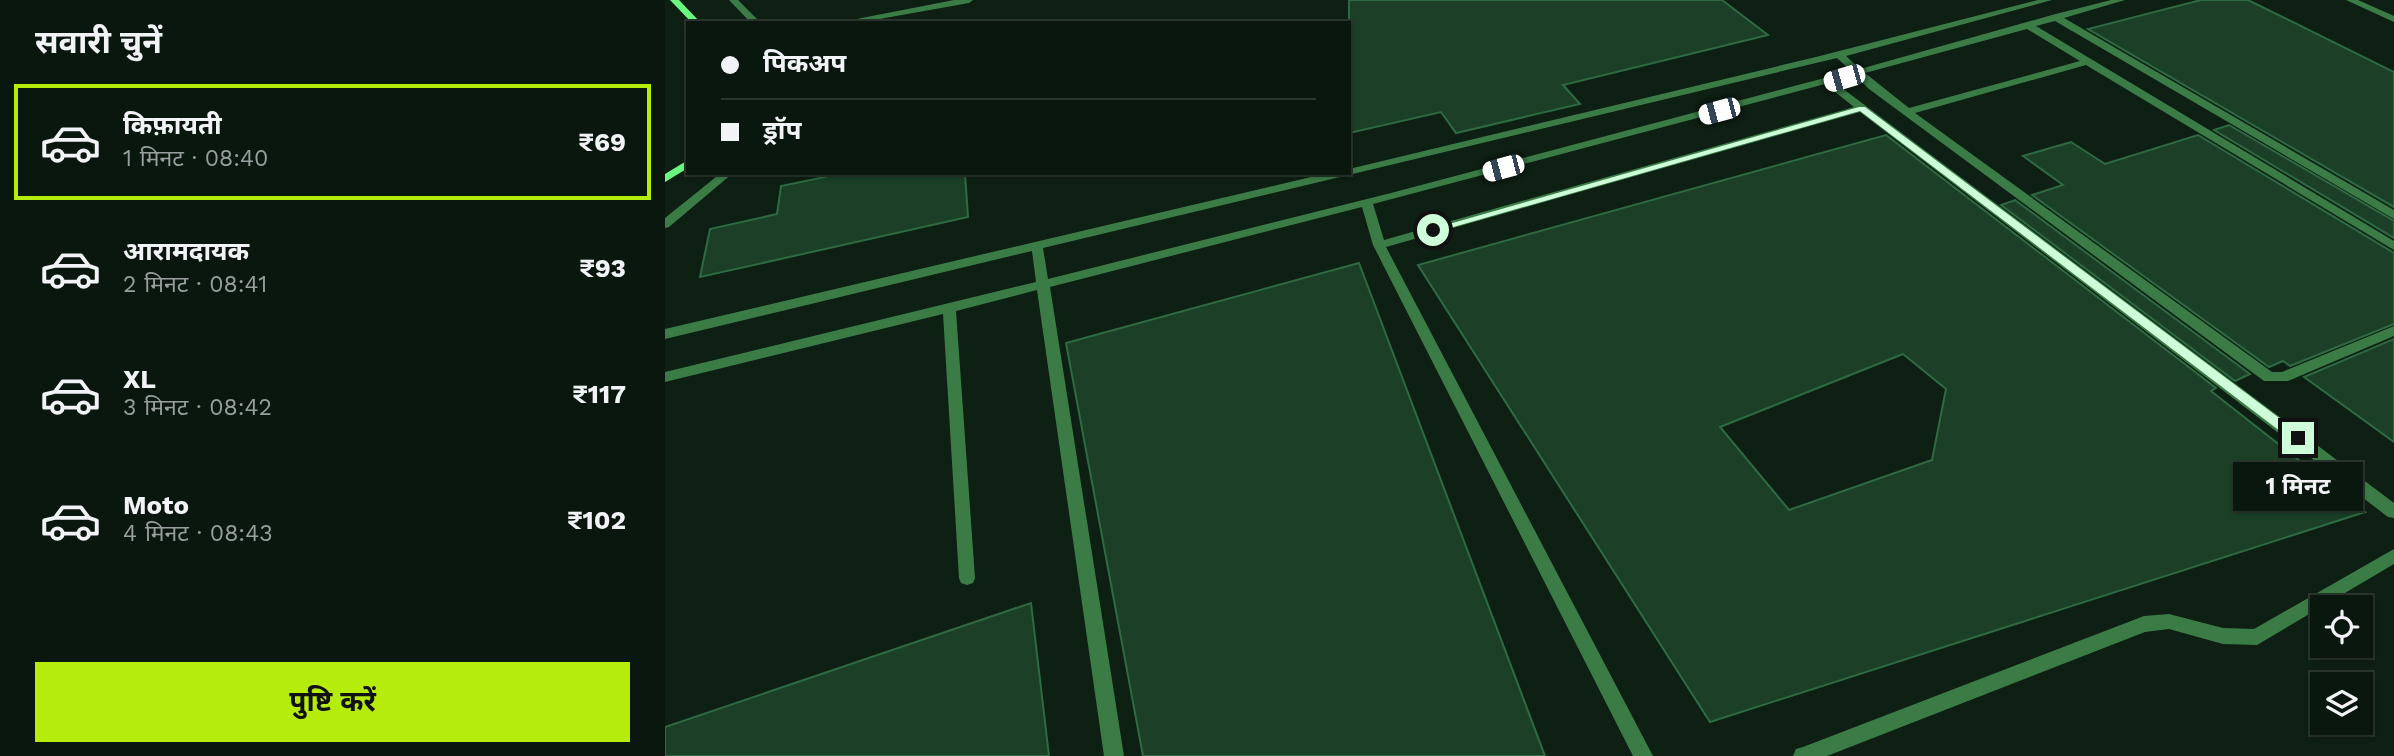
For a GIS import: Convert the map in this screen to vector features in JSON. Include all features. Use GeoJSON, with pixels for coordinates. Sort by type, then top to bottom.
{"type":"FeatureCollection","features":[{"type":"Feature","properties":{"kind":"street"},"geometry":{"type":"LineString","coordinates":[[674,0],[695,21]]}},
{"type":"Feature","properties":{"kind":"street"},"geometry":{"type":"LineString","coordinates":[[665,179],[686,164]]}},
{"type":"Feature","properties":{"kind":"lane"},"geometry":{"type":"LineString","coordinates":[[733,0],[755,21]]}},
{"type":"Feature","properties":{"kind":"lane"},"geometry":{"type":"LineString","coordinates":[[852,21],[969,0]]}},
{"type":"Feature","properties":{"kind":"lane"},"geometry":{"type":"LineString","coordinates":[[1351,172],[1840,55],[2047,0]]}},
{"type":"Feature","properties":{"kind":"lane"},"geometry":{"type":"LineString","coordinates":[[665,377],[949,310],[1367,203],[1828,82],[2121,0]]}},
{"type":"Feature","properties":{"kind":"lane"},"geometry":{"type":"LineString","coordinates":[[2350,0],[2394,19]]}},
{"type":"Feature","properties":{"kind":"lane"},"geometry":{"type":"LineString","coordinates":[[2032,4],[2394,215]]}},
{"type":"Feature","properties":{"kind":"lane"},"geometry":{"type":"LineString","coordinates":[[2029,26],[2394,246]]}},
{"type":"Feature","properties":{"kind":"lane"},"geometry":{"type":"LineString","coordinates":[[1840,55],[1873,87],[2269,377],[2283,377],[2394,331]]}},
{"type":"Feature","properties":{"kind":"lane"},"geometry":{"type":"LineString","coordinates":[[1907,112],[2089,61]]}},
{"type":"Feature","properties":{"kind":"lane"},"geometry":{"type":"LineString","coordinates":[[1828,82],[2394,512]]}},
{"type":"Feature","properties":{"kind":"lane"},"geometry":{"type":"LineString","coordinates":[[1379,245],[1862,108]]}},
{"type":"Feature","properties":{"kind":"lane"},"geometry":{"type":"LineString","coordinates":[[665,224],[726,175]]}},
{"type":"Feature","properties":{"kind":"lane"},"geometry":{"type":"LineString","coordinates":[[665,334],[1335,175]]}},
{"type":"Feature","properties":{"kind":"lane"},"geometry":{"type":"LineString","coordinates":[[1367,203],[1379,245],[1643,756]]}},
{"type":"Feature","properties":{"kind":"lane"},"geometry":{"type":"LineString","coordinates":[[1037,246],[1114,756]]}},
{"type":"Feature","properties":{"kind":"lane"},"geometry":{"type":"LineString","coordinates":[[949,310],[967,578]]}},
{"type":"Feature","properties":{"kind":"lane"},"geometry":{"type":"LineString","coordinates":[[1803,756],[2144,624],[2170,621],[2220,637],[2238,640],[2257,637],[2394,556]]}},
{"type":"Feature","properties":{"kind":"building"},"geometry":{"type":"Polygon","coordinates":[[[1349,0],[1722,0],[1768,35],[1563,85],[1580,104],[1456,133],[1441,112],[1351,133],[1349,0]]]}},
{"type":"Feature","properties":{"kind":"building"},"geometry":{"type":"Polygon","coordinates":[[[2201,0],[2248,0],[2394,72],[2394,207],[2088,29],[2201,0]]]}},
{"type":"Feature","properties":{"kind":"building"},"geometry":{"type":"Polygon","coordinates":[[[2229,125],[2394,221],[2394,238],[2214,130],[2229,125]]]}},
{"type":"Feature","properties":{"kind":"building"},"geometry":{"type":"Polygon","coordinates":[[[1886,135],[2216,388],[2211,391],[2365,512],[1710,722],[1418,265],[1886,135]],[[1903,354],[1720,427],[1789,510],[1932,460],[1946,389],[1903,354]]]}},
{"type":"Feature","properties":{"kind":"building"},"geometry":{"type":"Polygon","coordinates":[[[2198,135],[2394,253],[2394,324],[2290,366],[2283,361],[2269,367],[2032,195],[2063,185],[2023,156],[2071,142],[2105,164],[2198,135]]]}},
{"type":"Feature","properties":{"kind":"building"},"geometry":{"type":"Polygon","coordinates":[[[965,175],[968,217],[700,277],[710,229],[777,214],[781,186],[825,177],[965,175]]]}},
{"type":"Feature","properties":{"kind":"building"},"geometry":{"type":"Polygon","coordinates":[[[2015,200],[2250,374],[2235,381],[2001,205],[2015,200]]]}},
{"type":"Feature","properties":{"kind":"building"},"geometry":{"type":"Polygon","coordinates":[[[1359,263],[1545,756],[1143,756],[1066,343],[1359,263]]]}},
{"type":"Feature","properties":{"kind":"building"},"geometry":{"type":"Polygon","coordinates":[[[2394,339],[2394,442],[2304,377],[2394,339]]]}},
{"type":"Feature","properties":{"kind":"building"},"geometry":{"type":"Polygon","coordinates":[[[1031,603],[1049,756],[665,756],[665,727],[1031,603]]]}},
{"type":"Feature","properties":{"kind":"route"},"geometry":{"type":"LineString","coordinates":[[1433,230],[1862,108],[2298,438]]}}]}
